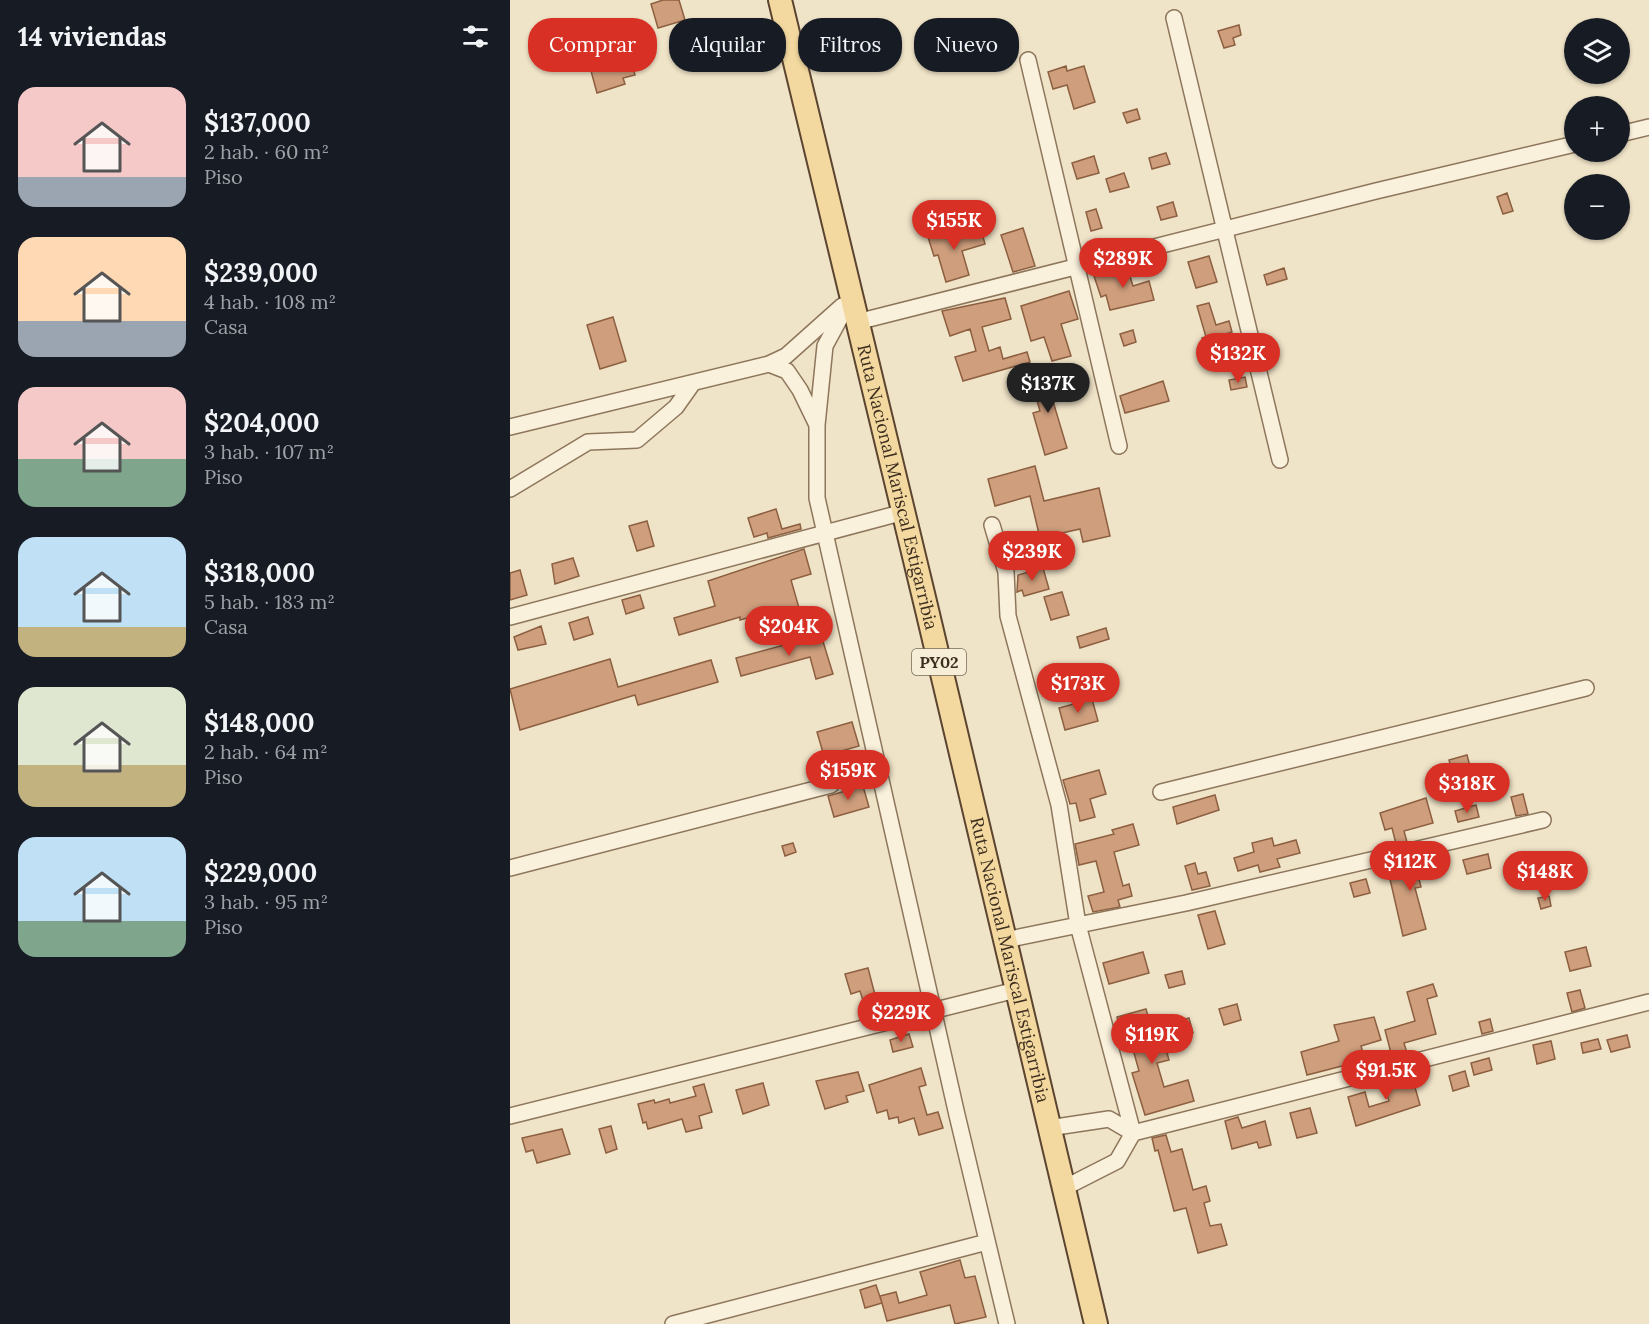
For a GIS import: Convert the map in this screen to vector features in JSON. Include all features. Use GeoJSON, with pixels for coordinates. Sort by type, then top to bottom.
{"type":"FeatureCollection","features":[{"type":"Feature","properties":{"kind":"main road","name":"Ruta Nacional Mariscal Estigarribia"},"geometry":{"type":"LineString","coordinates":[[780,0],[1095,1324]]}},
{"type":"Feature","properties":{"kind":"street"},"geometry":{"type":"LineString","coordinates":[[1174,18],[1280,460]]}},
{"type":"Feature","properties":{"kind":"street"},"geometry":{"type":"LineString","coordinates":[[1028,60],[1119,446]]}},
{"type":"Feature","properties":{"kind":"street"},"geometry":{"type":"LineString","coordinates":[[1630,132],[1649,127]]}},
{"type":"Feature","properties":{"kind":"street"},"geometry":{"type":"LineString","coordinates":[[857,322],[1564,147]]}},
{"type":"Feature","properties":{"kind":"street"},"geometry":{"type":"LineString","coordinates":[[510,427],[770,364],[786,356],[851,298]]}},
{"type":"Feature","properties":{"kind":"street"},"geometry":{"type":"LineString","coordinates":[[851,298],[825,346],[817,425],[817,498],[823,535],[1007,1324]]}},
{"type":"Feature","properties":{"kind":"street"},"geometry":{"type":"LineString","coordinates":[[770,364],[788,371],[817,425]]}},
{"type":"Feature","properties":{"kind":"street"},"geometry":{"type":"LineString","coordinates":[[510,489],[588,442],[637,440],[676,407],[693,383]]}},
{"type":"Feature","properties":{"kind":"street"},"geometry":{"type":"LineString","coordinates":[[510,617],[903,512]]}},
{"type":"Feature","properties":{"kind":"street"},"geometry":{"type":"LineString","coordinates":[[992,525],[1006,572],[1008,616],[1059,805],[1078,925],[1133,1133],[1117,1161],[1064,1188]]}},
{"type":"Feature","properties":{"kind":"street"},"geometry":{"type":"LineString","coordinates":[[1161,792],[1586,687]]}},
{"type":"Feature","properties":{"kind":"street"},"geometry":{"type":"LineString","coordinates":[[510,868],[831,785]]}},
{"type":"Feature","properties":{"kind":"street"},"geometry":{"type":"LineString","coordinates":[[1005,940],[1543,820]]}},
{"type":"Feature","properties":{"kind":"street"},"geometry":{"type":"LineString","coordinates":[[510,1116],[1016,990]]}},
{"type":"Feature","properties":{"kind":"street"},"geometry":{"type":"LineString","coordinates":[[1049,1128],[1109,1119],[1133,1133],[1649,1002]]}},
{"type":"Feature","properties":{"kind":"street"},"geometry":{"type":"LineString","coordinates":[[673,1324],[987,1242]]}},
{"type":"Feature","properties":{"kind":"building"},"geometry":{"type":"Polygon","coordinates":[[[663,0],[679,0],[684,18],[669,18],[669,25],[658,28],[657,18],[651,4],[663,0]]]}},
{"type":"Feature","properties":{"kind":"building"},"geometry":{"type":"Polygon","coordinates":[[[1239,25],[1241,35],[1233,38],[1235,45],[1224,48],[1218,31],[1239,25]]]}},
{"type":"Feature","properties":{"kind":"building"},"geometry":{"type":"Polygon","coordinates":[[[1066,66],[1067,71],[1084,66],[1095,102],[1074,109],[1067,85],[1053,89],[1048,72],[1066,66]]]}},
{"type":"Feature","properties":{"kind":"building"},"geometry":{"type":"Polygon","coordinates":[[[591,72],[634,72],[635,75],[623,78],[625,84],[597,93],[591,72]]]}},
{"type":"Feature","properties":{"kind":"building"},"geometry":{"type":"Polygon","coordinates":[[[1137,109],[1140,119],[1127,123],[1123,113],[1137,109]]]}},
{"type":"Feature","properties":{"kind":"building"},"geometry":{"type":"Polygon","coordinates":[[[1166,153],[1170,164],[1152,169],[1149,158],[1166,153]]]}},
{"type":"Feature","properties":{"kind":"building"},"geometry":{"type":"Polygon","coordinates":[[[1094,156],[1099,173],[1077,179],[1072,163],[1094,156]]]}},
{"type":"Feature","properties":{"kind":"building"},"geometry":{"type":"Polygon","coordinates":[[[1124,173],[1129,187],[1110,192],[1106,179],[1124,173]]]}},
{"type":"Feature","properties":{"kind":"building"},"geometry":{"type":"Polygon","coordinates":[[[1507,193],[1513,211],[1503,214],[1497,197],[1507,193]]]}},
{"type":"Feature","properties":{"kind":"building"},"geometry":{"type":"Polygon","coordinates":[[[1173,202],[1177,216],[1161,220],[1157,207],[1173,202]]]}},
{"type":"Feature","properties":{"kind":"building"},"geometry":{"type":"Polygon","coordinates":[[[1096,209],[1102,228],[1091,231],[1086,212],[1096,209]]]}},
{"type":"Feature","properties":{"kind":"building"},"geometry":{"type":"Polygon","coordinates":[[[945,228],[948,239],[981,229],[985,244],[962,251],[969,275],[946,282],[938,255],[934,256],[927,234],[945,228]]]}},
{"type":"Feature","properties":{"kind":"building"},"geometry":{"type":"Polygon","coordinates":[[[1023,228],[1035,266],[1013,272],[1001,235],[1023,228]]]}},
{"type":"Feature","properties":{"kind":"building"},"geometry":{"type":"Polygon","coordinates":[[[1209,256],[1217,282],[1196,288],[1188,262],[1209,256]]]}},
{"type":"Feature","properties":{"kind":"building"},"geometry":{"type":"Polygon","coordinates":[[[1127,267],[1133,286],[1149,281],[1154,300],[1110,310],[1106,295],[1101,297],[1094,276],[1127,267]]]}},
{"type":"Feature","properties":{"kind":"building"},"geometry":{"type":"Polygon","coordinates":[[[1284,268],[1287,279],[1267,285],[1264,275],[1284,268]]]}},
{"type":"Feature","properties":{"kind":"building"},"geometry":{"type":"Polygon","coordinates":[[[1069,291],[1078,319],[1061,324],[1071,356],[1052,361],[1044,337],[1031,341],[1021,306],[1069,291]]]}},
{"type":"Feature","properties":{"kind":"building"},"geometry":{"type":"Polygon","coordinates":[[[1005,298],[1011,319],[982,327],[989,351],[1000,347],[1003,359],[1027,352],[1030,362],[963,381],[955,357],[976,351],[970,329],[950,336],[942,311],[1005,298]]]}},
{"type":"Feature","properties":{"kind":"building"},"geometry":{"type":"Polygon","coordinates":[[[1209,303],[1216,325],[1229,321],[1232,332],[1219,336],[1222,347],[1206,352],[1202,338],[1206,337],[1197,306],[1209,303]]]}},
{"type":"Feature","properties":{"kind":"building"},"geometry":{"type":"Polygon","coordinates":[[[613,317],[626,361],[600,369],[587,325],[613,317]]]}},
{"type":"Feature","properties":{"kind":"building"},"geometry":{"type":"Polygon","coordinates":[[[1133,330],[1136,342],[1124,346],[1120,334],[1133,330]]]}},
{"type":"Feature","properties":{"kind":"building"},"geometry":{"type":"Polygon","coordinates":[[[1053,367],[1059,385],[1049,388],[1067,448],[1045,455],[1033,413],[1040,411],[1032,383],[1042,380],[1039,372],[1053,367]]]}},
{"type":"Feature","properties":{"kind":"building"},"geometry":{"type":"Polygon","coordinates":[[[1245,377],[1247,387],[1231,390],[1229,380],[1245,377]]]}},
{"type":"Feature","properties":{"kind":"building"},"geometry":{"type":"Polygon","coordinates":[[[1163,381],[1169,401],[1125,413],[1120,396],[1163,381]]]}},
{"type":"Feature","properties":{"kind":"building"},"geometry":{"type":"Polygon","coordinates":[[[1035,466],[1044,501],[1099,488],[1110,536],[1083,542],[1080,529],[1040,538],[1030,496],[995,506],[988,479],[1035,466]]]}},
{"type":"Feature","properties":{"kind":"building"},"geometry":{"type":"Polygon","coordinates":[[[776,509],[782,529],[800,524],[801,529],[768,538],[767,533],[754,537],[748,518],[776,509]]]}},
{"type":"Feature","properties":{"kind":"building"},"geometry":{"type":"Polygon","coordinates":[[[647,521],[654,546],[637,551],[629,526],[647,521]]]}},
{"type":"Feature","properties":{"kind":"building"},"geometry":{"type":"Polygon","coordinates":[[[804,549],[811,574],[791,580],[799,608],[771,617],[769,612],[740,620],[740,617],[679,635],[674,618],[715,606],[708,581],[804,549]]]}},
{"type":"Feature","properties":{"kind":"building"},"geometry":{"type":"Polygon","coordinates":[[[573,558],[579,576],[555,584],[552,564],[573,558]]]}},
{"type":"Feature","properties":{"kind":"building"},"geometry":{"type":"Polygon","coordinates":[[[1043,568],[1049,589],[1024,596],[1022,590],[1017,592],[1018,575],[1043,568]]]}},
{"type":"Feature","properties":{"kind":"building"},"geometry":{"type":"Polygon","coordinates":[[[520,570],[527,595],[510,600],[510,573],[520,570]]]}},
{"type":"Feature","properties":{"kind":"building"},"geometry":{"type":"Polygon","coordinates":[[[1062,592],[1069,615],[1051,620],[1044,597],[1062,592]]]}},
{"type":"Feature","properties":{"kind":"building"},"geometry":{"type":"Polygon","coordinates":[[[640,595],[644,608],[626,614],[622,600],[640,595]]]}},
{"type":"Feature","properties":{"kind":"building"},"geometry":{"type":"Polygon","coordinates":[[[588,617],[593,634],[574,640],[569,623],[588,617]]]}},
{"type":"Feature","properties":{"kind":"building"},"geometry":{"type":"Polygon","coordinates":[[[541,626],[546,644],[518,650],[514,637],[541,626]]]}},
{"type":"Feature","properties":{"kind":"building"},"geometry":{"type":"Polygon","coordinates":[[[1106,628],[1109,639],[1080,648],[1077,637],[1106,628]]]}},
{"type":"Feature","properties":{"kind":"building"},"geometry":{"type":"Polygon","coordinates":[[[821,635],[833,674],[816,679],[810,657],[741,676],[736,658],[821,635]]]}},
{"type":"Feature","properties":{"kind":"building"},"geometry":{"type":"Polygon","coordinates":[[[610,659],[618,687],[711,660],[718,682],[638,705],[635,695],[520,730],[510,689],[610,659]]]}},
{"type":"Feature","properties":{"kind":"building"},"geometry":{"type":"Polygon","coordinates":[[[1092,699],[1098,721],[1065,730],[1059,708],[1092,699]]]}},
{"type":"Feature","properties":{"kind":"building"},"geometry":{"type":"Polygon","coordinates":[[[852,722],[859,746],[824,756],[817,732],[852,722]]]}},
{"type":"Feature","properties":{"kind":"building"},"geometry":{"type":"Polygon","coordinates":[[[1467,755],[1472,774],[1454,779],[1449,760],[1467,755]]]}},
{"type":"Feature","properties":{"kind":"building"},"geometry":{"type":"Polygon","coordinates":[[[1099,770],[1106,794],[1090,799],[1095,817],[1080,821],[1076,803],[1070,804],[1063,780],[1099,770]]]}},
{"type":"Feature","properties":{"kind":"building"},"geometry":{"type":"Polygon","coordinates":[[[863,786],[869,807],[834,817],[828,796],[863,786]]]}},
{"type":"Feature","properties":{"kind":"building"},"geometry":{"type":"Polygon","coordinates":[[[1523,794],[1528,814],[1516,816],[1511,797],[1523,794]]]}},
{"type":"Feature","properties":{"kind":"building"},"geometry":{"type":"Polygon","coordinates":[[[1215,795],[1219,810],[1177,824],[1173,807],[1215,795]]]}},
{"type":"Feature","properties":{"kind":"building"},"geometry":{"type":"Polygon","coordinates":[[[1426,798],[1433,823],[1404,831],[1407,842],[1396,844],[1392,828],[1385,830],[1380,813],[1426,798]]]}},
{"type":"Feature","properties":{"kind":"building"},"geometry":{"type":"Polygon","coordinates":[[[1476,805],[1479,817],[1458,822],[1455,811],[1476,805]]]}},
{"type":"Feature","properties":{"kind":"building"},"geometry":{"type":"Polygon","coordinates":[[[1133,824],[1139,845],[1114,852],[1123,886],[1129,884],[1132,896],[1118,900],[1120,907],[1093,912],[1088,896],[1104,892],[1096,861],[1079,865],[1075,844],[1114,834],[1112,830],[1133,824]]]}},
{"type":"Feature","properties":{"kind":"building"},"geometry":{"type":"Polygon","coordinates":[[[1272,838],[1274,846],[1296,840],[1300,853],[1277,859],[1280,867],[1260,872],[1258,865],[1238,871],[1234,858],[1254,852],[1252,843],[1272,838]]]}},
{"type":"Feature","properties":{"kind":"building"},"geometry":{"type":"Polygon","coordinates":[[[793,843],[796,852],[785,856],[782,846],[793,843]]]}},
{"type":"Feature","properties":{"kind":"building"},"geometry":{"type":"Polygon","coordinates":[[[1439,854],[1441,864],[1417,871],[1421,887],[1415,888],[1426,929],[1403,936],[1387,866],[1439,854]]]}},
{"type":"Feature","properties":{"kind":"building"},"geometry":{"type":"Polygon","coordinates":[[[1488,854],[1491,868],[1467,874],[1463,860],[1488,854]]]}},
{"type":"Feature","properties":{"kind":"building"},"geometry":{"type":"Polygon","coordinates":[[[1195,863],[1198,874],[1206,872],[1210,886],[1192,890],[1185,866],[1195,863]]]}},
{"type":"Feature","properties":{"kind":"building"},"geometry":{"type":"Polygon","coordinates":[[[1366,879],[1370,893],[1354,897],[1350,883],[1366,879]]]}},
{"type":"Feature","properties":{"kind":"building"},"geometry":{"type":"Polygon","coordinates":[[[1549,896],[1551,906],[1541,909],[1538,898],[1549,896]]]}},
{"type":"Feature","properties":{"kind":"building"},"geometry":{"type":"Polygon","coordinates":[[[1215,911],[1225,944],[1208,949],[1198,915],[1215,911]]]}},
{"type":"Feature","properties":{"kind":"building"},"geometry":{"type":"Polygon","coordinates":[[[1586,947],[1591,966],[1570,971],[1565,952],[1586,947]]]}},
{"type":"Feature","properties":{"kind":"building"},"geometry":{"type":"Polygon","coordinates":[[[1143,952],[1149,973],[1109,984],[1103,963],[1143,952]]]}},
{"type":"Feature","properties":{"kind":"building"},"geometry":{"type":"Polygon","coordinates":[[[868,968],[880,1014],[868,1017],[860,991],[851,994],[845,974],[868,968]]]}},
{"type":"Feature","properties":{"kind":"building"},"geometry":{"type":"Polygon","coordinates":[[[1182,971],[1185,984],[1169,988],[1165,975],[1182,971]]]}},
{"type":"Feature","properties":{"kind":"building"},"geometry":{"type":"Polygon","coordinates":[[[1433,984],[1437,996],[1427,999],[1436,1034],[1404,1043],[1407,1053],[1392,1057],[1385,1030],[1415,1021],[1407,992],[1433,984]]]}},
{"type":"Feature","properties":{"kind":"building"},"geometry":{"type":"Polygon","coordinates":[[[1580,990],[1585,1008],[1572,1012],[1567,993],[1580,990]]]}},
{"type":"Feature","properties":{"kind":"building"},"geometry":{"type":"Polygon","coordinates":[[[1237,1004],[1241,1020],[1224,1025],[1219,1009],[1237,1004]]]}},
{"type":"Feature","properties":{"kind":"building"},"geometry":{"type":"Polygon","coordinates":[[[1146,1009],[1155,1041],[1170,1037],[1174,1051],[1167,1053],[1169,1060],[1157,1063],[1164,1087],[1188,1080],[1194,1101],[1145,1115],[1132,1073],[1139,1071],[1129,1035],[1122,1037],[1117,1017],[1146,1009]]]}},
{"type":"Feature","properties":{"kind":"building"},"geometry":{"type":"Polygon","coordinates":[[[1374,1017],[1381,1040],[1361,1046],[1366,1064],[1347,1069],[1346,1065],[1307,1075],[1301,1052],[1339,1041],[1334,1025],[1374,1017]]]}},
{"type":"Feature","properties":{"kind":"building"},"geometry":{"type":"Polygon","coordinates":[[[1189,1018],[1193,1033],[1177,1038],[1173,1023],[1189,1018]]]}},
{"type":"Feature","properties":{"kind":"building"},"geometry":{"type":"Polygon","coordinates":[[[1490,1019],[1493,1031],[1482,1034],[1479,1022],[1490,1019]]]}},
{"type":"Feature","properties":{"kind":"building"},"geometry":{"type":"Polygon","coordinates":[[[909,1034],[913,1047],[893,1052],[890,1040],[909,1034]]]}},
{"type":"Feature","properties":{"kind":"building"},"geometry":{"type":"Polygon","coordinates":[[[1627,1035],[1630,1047],[1611,1052],[1607,1040],[1627,1035]]]}},
{"type":"Feature","properties":{"kind":"building"},"geometry":{"type":"Polygon","coordinates":[[[1598,1039],[1601,1049],[1583,1053],[1581,1043],[1598,1039]]]}},
{"type":"Feature","properties":{"kind":"building"},"geometry":{"type":"Polygon","coordinates":[[[1551,1041],[1555,1059],[1537,1064],[1533,1045],[1551,1041]]]}},
{"type":"Feature","properties":{"kind":"building"},"geometry":{"type":"Polygon","coordinates":[[[1489,1058],[1492,1070],[1474,1075],[1471,1063],[1489,1058]]]}},
{"type":"Feature","properties":{"kind":"building"},"geometry":{"type":"Polygon","coordinates":[[[921,1068],[926,1085],[919,1087],[927,1115],[938,1112],[943,1128],[919,1135],[914,1118],[899,1123],[898,1117],[889,1119],[887,1110],[877,1113],[869,1085],[921,1068]]]}},
{"type":"Feature","properties":{"kind":"building"},"geometry":{"type":"Polygon","coordinates":[[[1465,1071],[1469,1086],[1453,1091],[1449,1076],[1465,1071]]]}},
{"type":"Feature","properties":{"kind":"building"},"geometry":{"type":"Polygon","coordinates":[[[858,1072],[864,1091],[846,1096],[848,1102],[825,1109],[816,1081],[858,1072]]]}},
{"type":"Feature","properties":{"kind":"building"},"geometry":{"type":"Polygon","coordinates":[[[1411,1073],[1420,1105],[1356,1126],[1348,1097],[1365,1092],[1369,1107],[1389,1101],[1383,1081],[1411,1073]]]}},
{"type":"Feature","properties":{"kind":"building"},"geometry":{"type":"Polygon","coordinates":[[[763,1083],[769,1105],[743,1114],[736,1090],[763,1083]]]}},
{"type":"Feature","properties":{"kind":"building"},"geometry":{"type":"Polygon","coordinates":[[[704,1084],[712,1112],[699,1116],[702,1128],[686,1132],[682,1119],[648,1129],[646,1122],[643,1123],[638,1104],[669,1099],[670,1103],[696,1096],[693,1087],[704,1084]]]}},
{"type":"Feature","properties":{"kind":"building"},"geometry":{"type":"Polygon","coordinates":[[[1310,1108],[1317,1133],[1297,1138],[1290,1113],[1310,1108]]]}},
{"type":"Feature","properties":{"kind":"building"},"geometry":{"type":"Polygon","coordinates":[[[1238,1117],[1242,1128],[1265,1121],[1271,1145],[1259,1148],[1257,1142],[1232,1149],[1225,1121],[1238,1117]]]}},
{"type":"Feature","properties":{"kind":"building"},"geometry":{"type":"Polygon","coordinates":[[[611,1126],[617,1149],[606,1153],[599,1129],[611,1126]]]}},
{"type":"Feature","properties":{"kind":"building"},"geometry":{"type":"Polygon","coordinates":[[[562,1129],[570,1154],[537,1163],[533,1150],[526,1152],[522,1138],[562,1129]]]}},
{"type":"Feature","properties":{"kind":"building"},"geometry":{"type":"Polygon","coordinates":[[[1166,1135],[1171,1152],[1182,1149],[1193,1190],[1206,1186],[1210,1201],[1204,1203],[1210,1226],[1221,1224],[1227,1245],[1198,1253],[1186,1208],[1174,1211],[1158,1150],[1155,1151],[1152,1138],[1166,1135]]]}},
{"type":"Feature","properties":{"kind":"building"},"geometry":{"type":"Polygon","coordinates":[[[960,1260],[965,1278],[975,1276],[986,1317],[955,1324],[950,1305],[887,1321],[880,1296],[896,1292],[899,1303],[927,1295],[920,1272],[960,1260]]]}},
{"type":"Feature","properties":{"kind":"building"},"geometry":{"type":"Polygon","coordinates":[[[876,1285],[882,1303],[865,1308],[860,1290],[876,1285]]]}}]}
